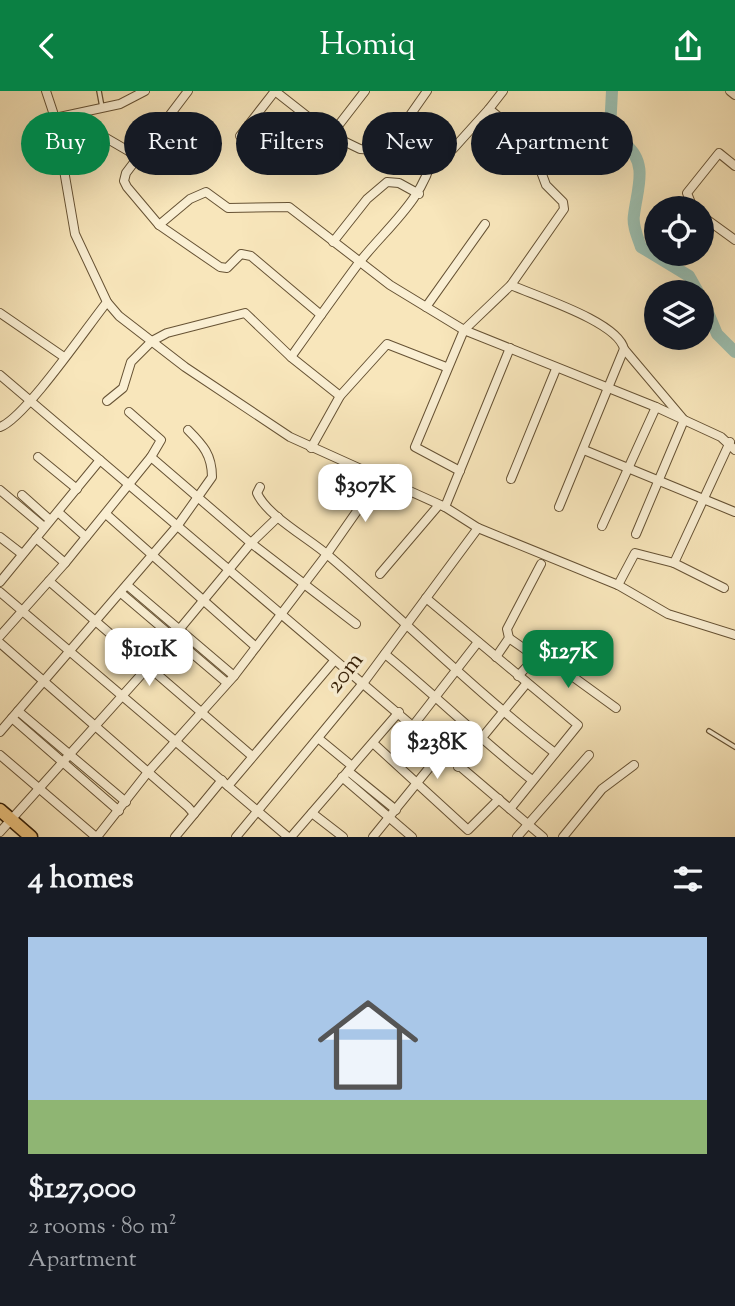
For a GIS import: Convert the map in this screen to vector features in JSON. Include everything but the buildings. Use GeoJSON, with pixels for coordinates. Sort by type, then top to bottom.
{"type":"FeatureCollection","features":[{"type":"Feature","properties":{"kind":"main road"},"geometry":{"type":"LineString","coordinates":[[0,810],[31,837]]}},
{"type":"Feature","properties":{"kind":"street"},"geometry":{"type":"LineString","coordinates":[[46,91],[53,112]]}},
{"type":"Feature","properties":{"kind":"street"},"geometry":{"type":"LineString","coordinates":[[90,112],[145,91]]}},
{"type":"Feature","properties":{"kind":"street"},"geometry":{"type":"LineString","coordinates":[[172,112],[188,91]]}},
{"type":"Feature","properties":{"kind":"street"},"geometry":{"type":"LineString","coordinates":[[259,112],[275,91],[302,112]]}},
{"type":"Feature","properties":{"kind":"street"},"geometry":{"type":"LineString","coordinates":[[348,113],[365,91]]}},
{"type":"Feature","properties":{"kind":"street"},"geometry":{"type":"LineString","coordinates":[[412,112],[427,91]]}},
{"type":"Feature","properties":{"kind":"street"},"geometry":{"type":"LineString","coordinates":[[457,145],[503,91]]}},
{"type":"Feature","properties":{"kind":"street"},"geometry":{"type":"LineString","coordinates":[[730,91],[735,95]]}},
{"type":"Feature","properties":{"kind":"street"},"geometry":{"type":"LineString","coordinates":[[460,471],[415,447],[446,367],[464,330],[511,285],[564,209],[563,202],[546,185],[530,142],[489,109]]}},
{"type":"Feature","properties":{"kind":"street"},"geometry":{"type":"LineString","coordinates":[[687,196],[719,153],[735,166]]}},
{"type":"Feature","properties":{"kind":"street"},"geometry":{"type":"LineString","coordinates":[[65,175],[75,234],[107,302],[119,316],[248,412],[312,448],[441,506],[478,528],[618,585],[668,614],[735,635]]}},
{"type":"Feature","properties":{"kind":"street"},"geometry":{"type":"LineString","coordinates":[[127,175],[124,181],[135,201],[159,225],[223,269],[240,254],[251,256],[321,315]]}},
{"type":"Feature","properties":{"kind":"street"},"geometry":{"type":"LineString","coordinates":[[291,357],[359,262],[419,194],[428,175]]}},
{"type":"Feature","properties":{"kind":"street"},"geometry":{"type":"LineString","coordinates":[[333,242],[367,199],[387,183],[399,183],[419,194]]}},
{"type":"Feature","properties":{"kind":"street"},"geometry":{"type":"LineString","coordinates":[[159,225],[190,199],[206,192],[228,208],[289,207],[359,262],[464,330],[656,407],[732,446],[674,563]]}},
{"type":"Feature","properties":{"kind":"street"},"geometry":{"type":"LineString","coordinates":[[426,307],[485,224]]}},
{"type":"Feature","properties":{"kind":"street"},"geometry":{"type":"LineString","coordinates":[[714,225],[735,240]]}},
{"type":"Feature","properties":{"kind":"street"},"geometry":{"type":"LineString","coordinates":[[511,285],[600,324],[617,335],[624,349],[684,420]]}},
{"type":"Feature","properties":{"kind":"street"},"geometry":{"type":"LineString","coordinates":[[0,427],[12,419],[31,399],[107,302]]}},
{"type":"Feature","properties":{"kind":"street"},"geometry":{"type":"LineString","coordinates":[[0,313],[64,357]]}},
{"type":"Feature","properties":{"kind":"street"},"geometry":{"type":"LineString","coordinates":[[107,401],[122,388],[131,362],[152,341],[167,333],[245,313],[291,357],[340,396]]}},
{"type":"Feature","properties":{"kind":"street"},"geometry":{"type":"LineString","coordinates":[[312,448],[340,396],[387,344],[446,367]]}},
{"type":"Feature","properties":{"kind":"street"},"geometry":{"type":"LineString","coordinates":[[380,574],[441,506],[460,471],[510,348]]}},
{"type":"Feature","properties":{"kind":"street"},"geometry":{"type":"LineString","coordinates":[[559,507],[610,390],[624,349]]}},
{"type":"Feature","properties":{"kind":"street"},"geometry":{"type":"LineString","coordinates":[[511,479],[556,369]]}},
{"type":"Feature","properties":{"kind":"street"},"geometry":{"type":"LineString","coordinates":[[0,375],[543,837]]}},
{"type":"Feature","properties":{"kind":"street"},"geometry":{"type":"LineString","coordinates":[[602,526],[656,407]]}},
{"type":"Feature","properties":{"kind":"street"},"geometry":{"type":"LineString","coordinates":[[0,636],[130,485],[161,440],[129,412]]}},
{"type":"Feature","properties":{"kind":"street"},"geometry":{"type":"LineString","coordinates":[[636,534],[684,420]]}},
{"type":"Feature","properties":{"kind":"street"},"geometry":{"type":"LineString","coordinates":[[0,731],[178,525],[212,477],[212,465],[206,448],[188,430]]}},
{"type":"Feature","properties":{"kind":"street"},"geometry":{"type":"LineString","coordinates":[[584,450],[735,512]]}},
{"type":"Feature","properties":{"kind":"street"},"geometry":{"type":"LineString","coordinates":[[38,457],[77,489]]}},
{"type":"Feature","properties":{"kind":"street"},"geometry":{"type":"LineString","coordinates":[[151,457],[200,496],[251,543],[356,624]]}},
{"type":"Feature","properties":{"kind":"street"},"geometry":{"type":"LineString","coordinates":[[0,582],[100,460]]}},
{"type":"Feature","properties":{"kind":"street"},"geometry":{"type":"LineString","coordinates":[[0,755],[96,837],[148,772],[202,715],[231,679],[327,554],[380,478]]}},
{"type":"Feature","properties":{"kind":"street"},"geometry":{"type":"LineString","coordinates":[[260,487],[257,493],[260,500],[278,517],[327,554],[457,669],[501,712],[555,753]]}},
{"type":"Feature","properties":{"kind":"street"},"geometry":{"type":"LineString","coordinates":[[0,490],[47,524]]}},
{"type":"Feature","properties":{"kind":"street"},"geometry":{"type":"LineString","coordinates":[[22,495],[47,524]]}},
{"type":"Feature","properties":{"kind":"street"},"geometry":{"type":"LineString","coordinates":[[58,512],[86,537]]}},
{"type":"Feature","properties":{"kind":"street"},"geometry":{"type":"LineString","coordinates":[[106,514],[151,557],[256,647]]}},
{"type":"Feature","properties":{"kind":"street"},"geometry":{"type":"LineString","coordinates":[[0,832],[149,666],[251,543],[278,517]]}},
{"type":"Feature","properties":{"kind":"street","name":"20m"},"geometry":{"type":"LineString","coordinates":[[236,837],[364,682],[478,528]]}},
{"type":"Feature","properties":{"kind":"street"},"geometry":{"type":"LineString","coordinates":[[0,537],[22,554]]}},
{"type":"Feature","properties":{"kind":"street"},"geometry":{"type":"LineString","coordinates":[[36,538],[65,563]]}},
{"type":"Feature","properties":{"kind":"street"},"geometry":{"type":"LineString","coordinates":[[618,585],[635,553],[674,563],[724,589]]}},
{"type":"Feature","properties":{"kind":"street"},"geometry":{"type":"LineString","coordinates":[[541,564],[507,629],[509,638],[536,657],[554,663],[616,708]]}},
{"type":"Feature","properties":{"kind":"street"},"geometry":{"type":"LineString","coordinates":[[49,582],[252,756]]}},
{"type":"Feature","properties":{"kind":"street"},"geometry":{"type":"LineString","coordinates":[[127,585],[176,633]]}},
{"type":"Feature","properties":{"kind":"street"},"geometry":{"type":"LineString","coordinates":[[0,592],[289,837],[399,712]]}},
{"type":"Feature","properties":{"kind":"street"},"geometry":{"type":"LineString","coordinates":[[121,593],[176,633],[231,679]]}},
{"type":"Feature","properties":{"kind":"street"},"geometry":{"type":"LineString","coordinates":[[426,598],[578,725],[510,809]]}},
{"type":"Feature","properties":{"kind":"street"},"geometry":{"type":"LineString","coordinates":[[496,657],[509,638]]}},
{"type":"Feature","properties":{"kind":"street"},"geometry":{"type":"LineString","coordinates":[[412,727],[478,642]]}},
{"type":"Feature","properties":{"kind":"street"},"geometry":{"type":"LineString","coordinates":[[0,643],[194,814]]}},
{"type":"Feature","properties":{"kind":"street"},"geometry":{"type":"LineString","coordinates":[[385,654],[532,780]]}},
{"type":"Feature","properties":{"kind":"street"},"geometry":{"type":"LineString","coordinates":[[518,676],[536,657]]}},
{"type":"Feature","properties":{"kind":"street"},"geometry":{"type":"LineString","coordinates":[[175,837],[252,756],[334,661]]}},
{"type":"Feature","properties":{"kind":"street"},"geometry":{"type":"LineString","coordinates":[[458,767],[526,684]]}},
{"type":"Feature","properties":{"kind":"street"},"geometry":{"type":"LineString","coordinates":[[15,714],[67,758],[126,802]]}},
{"type":"Feature","properties":{"kind":"street"},"geometry":{"type":"LineString","coordinates":[[318,738],[389,818],[412,837]]}},
{"type":"Feature","properties":{"kind":"street"},"geometry":{"type":"LineString","coordinates":[[373,743],[418,783],[465,834],[499,799]]}},
{"type":"Feature","properties":{"kind":"street"},"geometry":{"type":"LineString","coordinates":[[373,837],[442,752]]}},
{"type":"Feature","properties":{"kind":"street"},"geometry":{"type":"LineString","coordinates":[[517,837],[589,755]]}},
{"type":"Feature","properties":{"kind":"street"},"geometry":{"type":"LineString","coordinates":[[67,758],[119,811]]}},
{"type":"Feature","properties":{"kind":"street"},"geometry":{"type":"LineString","coordinates":[[563,837],[602,789],[634,765]]}},
{"type":"Feature","properties":{"kind":"street"},"geometry":{"type":"LineString","coordinates":[[348,771],[396,810]]}},
{"type":"Feature","properties":{"kind":"street"},"geometry":{"type":"LineString","coordinates":[[312,813],[343,837]]}},
{"type":"Feature","properties":{"kind":"lane"},"geometry":{"type":"LineString","coordinates":[[99,91],[102,109]]}},
{"type":"Feature","properties":{"kind":"lane"},"geometry":{"type":"LineString","coordinates":[[709,731],[735,747]]}},
{"type":"Feature","properties":{"kind":"waterway"},"geometry":{"type":"LineString","coordinates":[[612,91],[610,130],[620,147],[625,144],[632,151],[639,168],[634,219],[641,247],[689,276],[691,280]]}},
{"type":"Feature","properties":{"kind":"waterway"},"geometry":{"type":"LineString","coordinates":[[714,327],[717,334],[735,352]]}}]}
